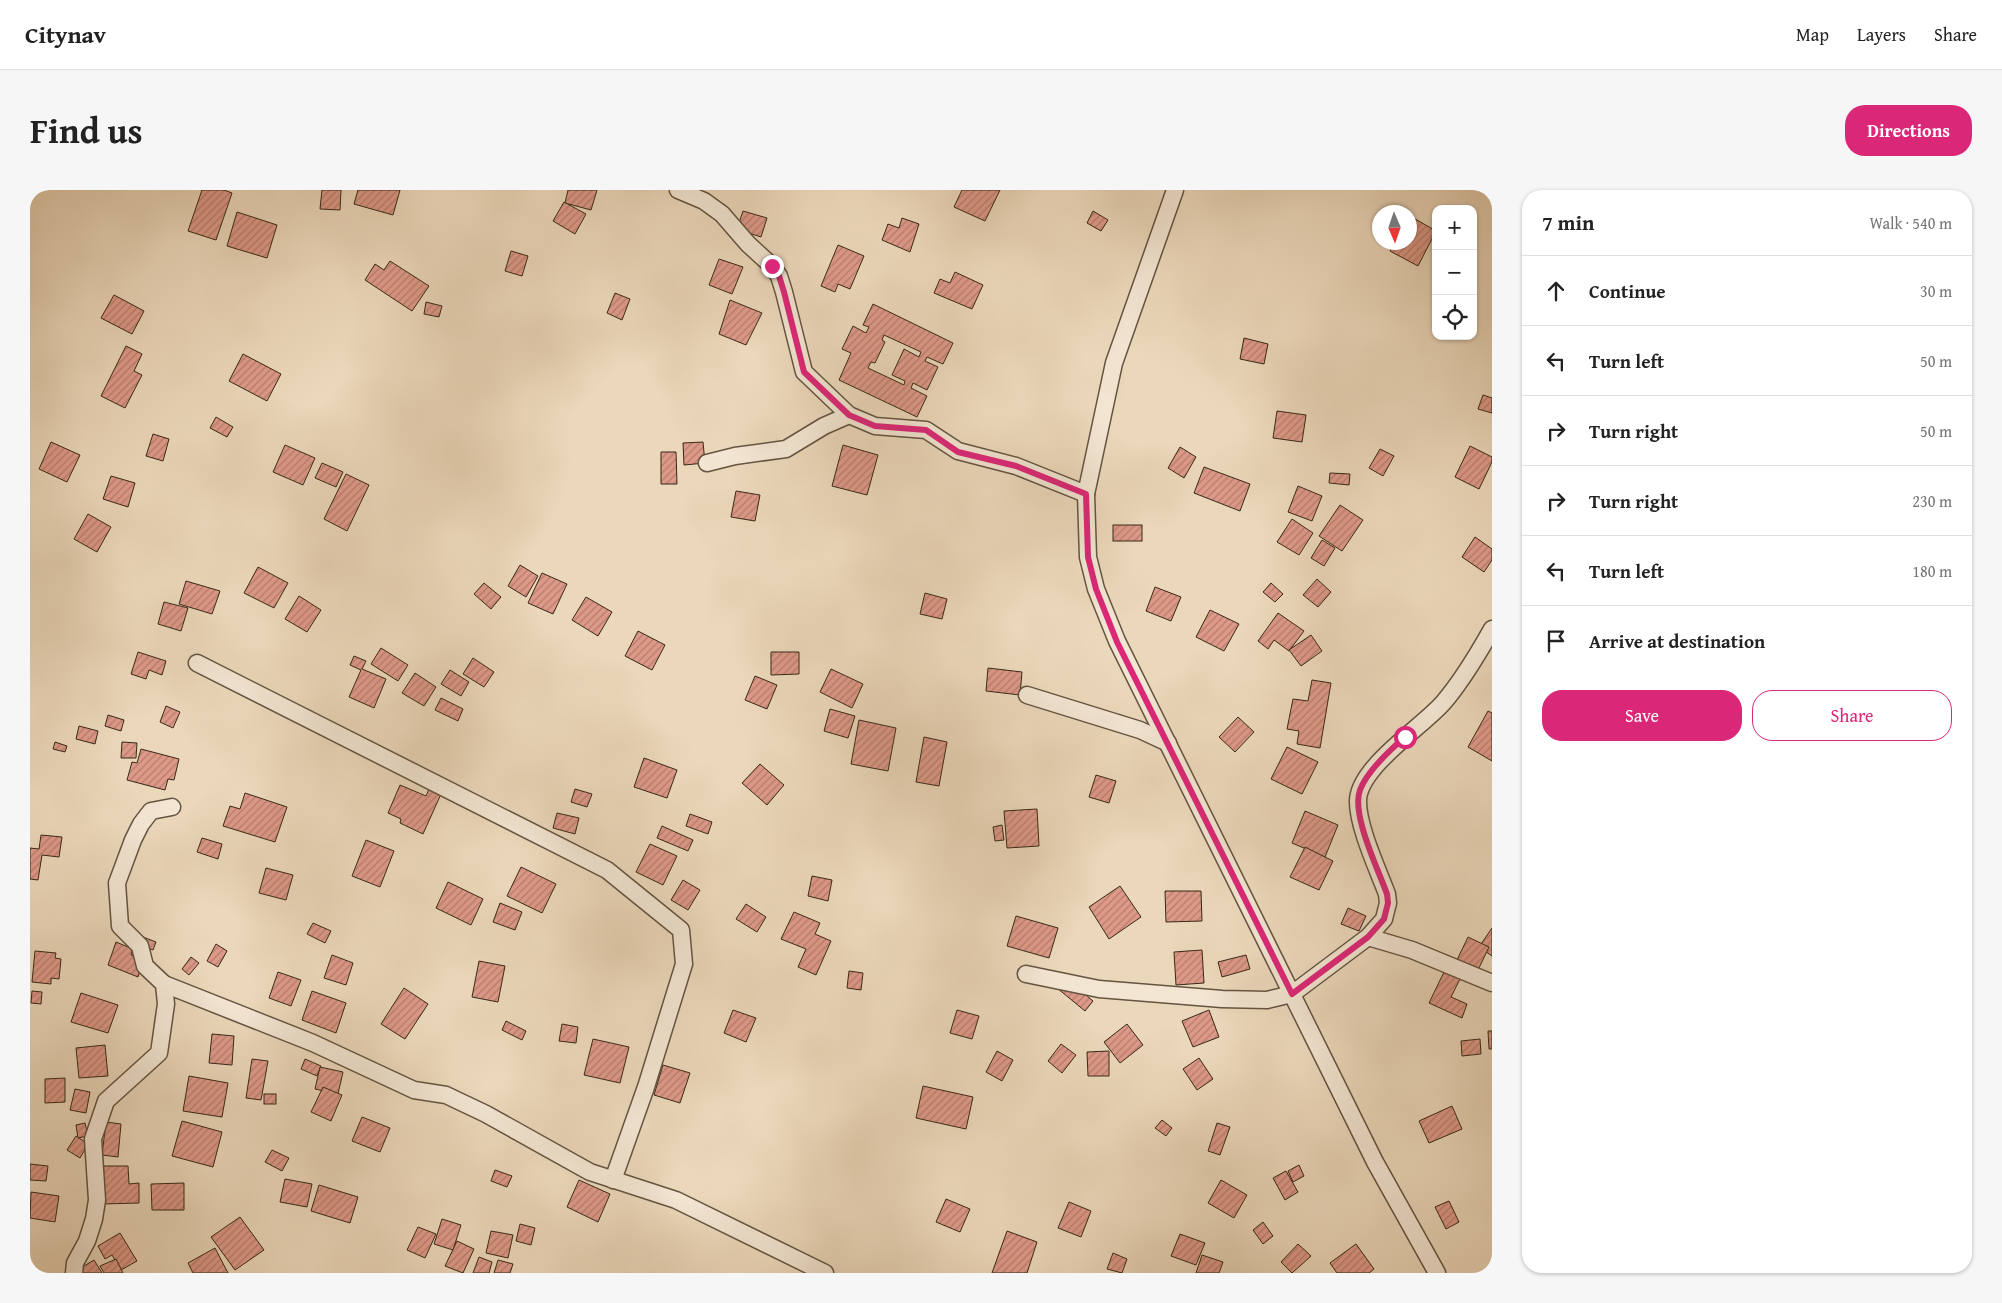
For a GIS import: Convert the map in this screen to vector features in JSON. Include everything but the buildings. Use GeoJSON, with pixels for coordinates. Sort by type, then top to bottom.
{"type":"FeatureCollection","features":[{"type":"Feature","properties":{"kind":"street"},"geometry":{"type":"LineString","coordinates":[[678,190],[704,201],[722,214],[748,244],[772,266],[779,276],[784,292],[804,372],[849,415],[875,426],[926,430],[958,452],[1016,466],[1086,494]]}},
{"type":"Feature","properties":{"kind":"street"},"geometry":{"type":"LineString","coordinates":[[1175,190],[1114,363],[1086,494],[1088,557],[1096,589],[1117,642],[1375,1162],[1437,1273]]}},
{"type":"Feature","properties":{"kind":"street"},"geometry":{"type":"LineString","coordinates":[[707,463],[735,456],[786,449],[824,426],[849,415]]}},
{"type":"Feature","properties":{"kind":"street"},"geometry":{"type":"LineString","coordinates":[[1026,974],[1099,989],[1222,999],[1267,1000],[1292,994],[1368,937],[1384,919],[1388,903],[1360,815],[1358,801],[1360,790],[1366,778],[1398,744],[1444,702],[1492,629]]}},
{"type":"Feature","properties":{"kind":"street"},"geometry":{"type":"LineString","coordinates":[[198,663],[607,870],[681,930],[684,964],[646,1086],[613,1180]]}},
{"type":"Feature","properties":{"kind":"street"},"geometry":{"type":"LineString","coordinates":[[1027,695],[1140,730],[1168,743]]}},
{"type":"Feature","properties":{"kind":"street"},"geometry":{"type":"LineString","coordinates":[[172,807],[151,811],[141,824],[117,883],[120,926],[140,946],[145,966],[164,984],[313,1043],[414,1090],[446,1095],[486,1114],[590,1172],[676,1200],[825,1273]]}},
{"type":"Feature","properties":{"kind":"street"},"geometry":{"type":"LineString","coordinates":[[1368,937],[1412,950],[1492,983]]}},
{"type":"Feature","properties":{"kind":"street"},"geometry":{"type":"LineString","coordinates":[[74,1273],[75,1263],[87,1241],[97,1200],[93,1139],[106,1101],[159,1053],[166,1004],[164,984]]}},
{"type":"Feature","properties":{"kind":"route"},"geometry":{"type":"LineString","coordinates":[[772,266],[779,276],[784,292],[786,309],[804,372],[849,415],[861,422],[875,426],[926,430],[940,437],[958,452],[1016,466],[1086,494],[1088,557],[1096,589],[1117,642],[1292,994],[1368,937],[1384,919],[1388,903],[1387,894],[1363,826],[1358,801],[1360,790],[1366,778],[1405,737]]}}]}
